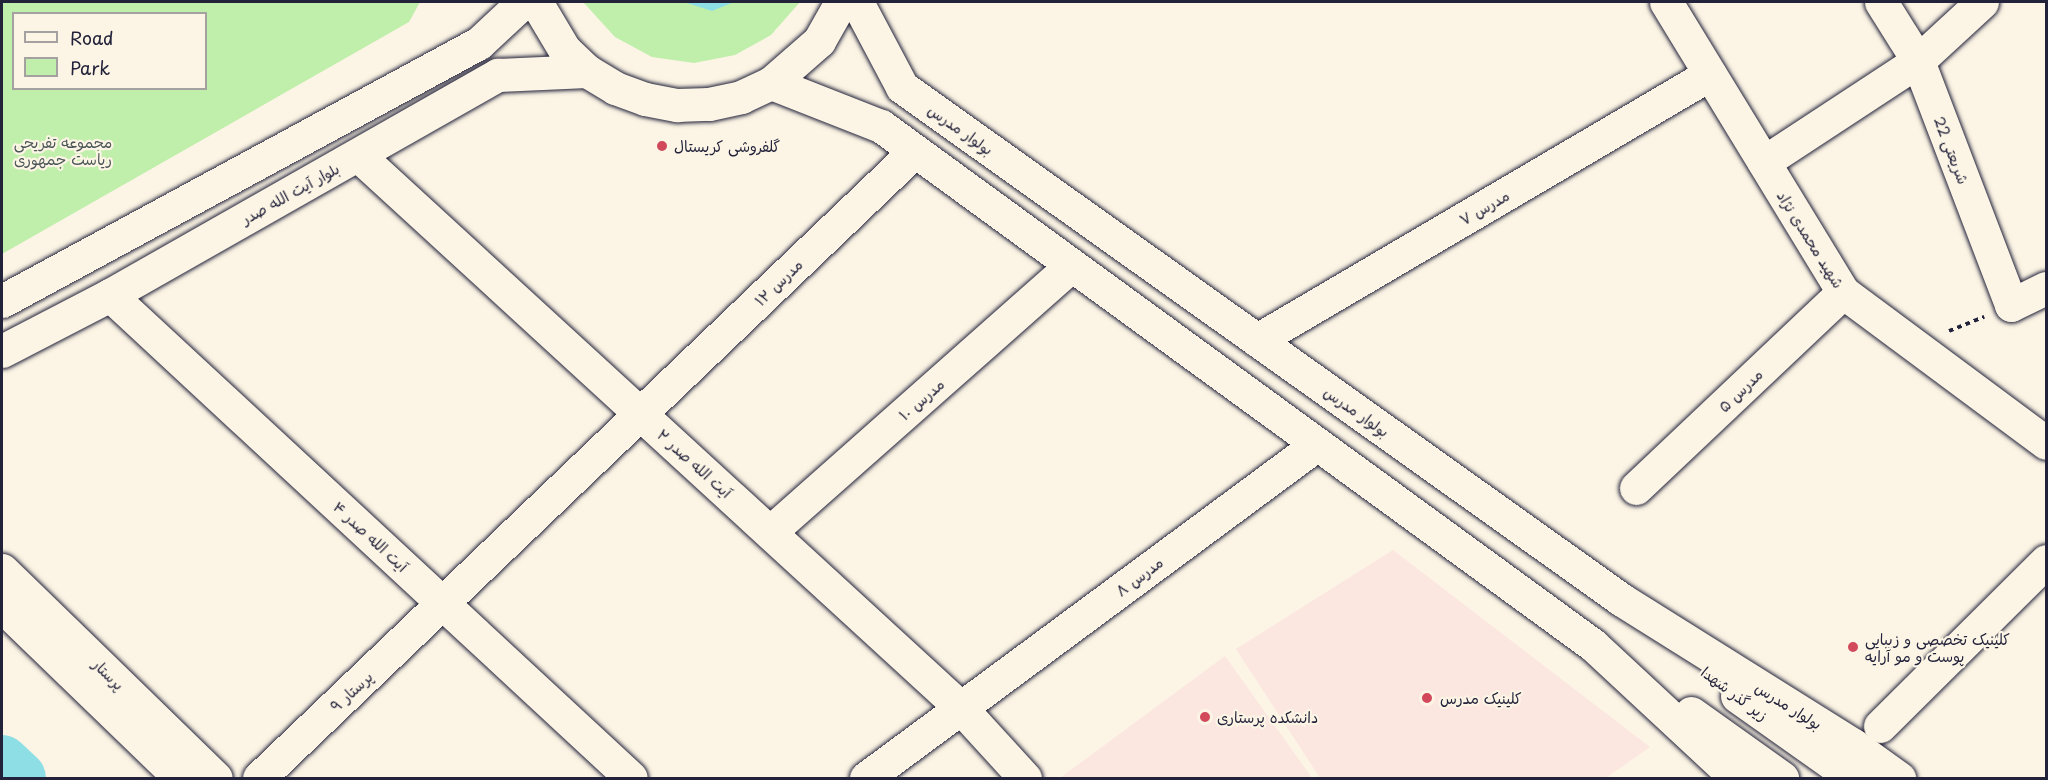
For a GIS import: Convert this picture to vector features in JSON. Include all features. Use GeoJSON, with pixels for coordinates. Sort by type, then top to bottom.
{"type":"FeatureCollection","features":[{"type":"Feature","properties":{"kind":"street"},"geometry":{"type":"LineString","coordinates":[[2,301],[479,43],[523,2]]}},
{"type":"Feature","properties":{"kind":"street"},"geometry":{"type":"LineString","coordinates":[[536,2],[564,49],[587,71],[625,92],[677,105],[741,97],[771,83],[819,41],[841,2]]}},
{"type":"Feature","properties":{"kind":"street","name":"بولوار مدرس"},"geometry":{"type":"LineString","coordinates":[[857,2],[902,87],[1622,600],[1853,745],[1899,778]]}},
{"type":"Feature","properties":{"kind":"street","name":"شهید محمدی نژاد"},"geometry":{"type":"LineString","coordinates":[[1666,2],[1843,292],[2046,443]]}},
{"type":"Feature","properties":{"kind":"street","name":"شریعتی 22"},"geometry":{"type":"LineString","coordinates":[[1881,2],[1918,61],[2011,305]]}},
{"type":"Feature","properties":{"kind":"street"},"geometry":{"type":"LineString","coordinates":[[1764,162],[1918,61],[1982,2]]}},
{"type":"Feature","properties":{"kind":"street","name":"بلوار آیت الله صدر"},"geometry":{"type":"LineString","coordinates":[[2,351],[110,295],[498,75],[587,71]]}},
{"type":"Feature","properties":{"kind":"street","name":"مدرس ۷"},"geometry":{"type":"LineString","coordinates":[[1257,340],[1710,74]]}},
{"type":"Feature","properties":{"kind":"street"},"geometry":{"type":"LineString","coordinates":[[771,83],[881,126],[1316,445],[1782,778]]}},
{"type":"Feature","properties":{"kind":"street","name":"مدرس ۱۲"},"geometry":{"type":"LineString","coordinates":[[557,494],[915,151]]}},
{"type":"Feature","properties":{"kind":"street","name":"آیت الله صدر ۲"},"geometry":{"type":"LineString","coordinates":[[358,155],[961,708],[1025,778]]}},
{"type":"Feature","properties":{"kind":"street","name":"مدرس ۱۰"},"geometry":{"type":"LineString","coordinates":[[770,532],[1071,266]]}},
{"type":"Feature","properties":{"kind":"street"},"geometry":{"type":"LineString","coordinates":[[2011,305],[2046,288]]}},
{"type":"Feature","properties":{"kind":"street","name":"مدرس ۵"},"geometry":{"type":"LineString","coordinates":[[1636,488],[1843,292]]}},
{"type":"Feature","properties":{"kind":"street","name":"آیت الله صدر ۴"},"geometry":{"type":"LineString","coordinates":[[110,295],[631,778]]}},
{"type":"Feature","properties":{"kind":"street","name":"مدرس ۸"},"geometry":{"type":"LineString","coordinates":[[866,778],[1316,445]]}},
{"type":"Feature","properties":{"kind":"street","name":"پرستار ۹"},"geometry":{"type":"LineString","coordinates":[[259,778],[557,494]]}},
{"type":"Feature","properties":{"kind":"street"},"geometry":{"type":"LineString","coordinates":[[1880,726],[2046,561]]}},
{"type":"Feature","properties":{"kind":"street","name":"پرستار"},"geometry":{"type":"LineString","coordinates":[[2,570],[216,778]]}},
{"type":"Feature","properties":{"kind":"street","name":"زیر گذر شهدا"},"geometry":{"type":"LineString","coordinates":[[1622,600],[1728,690],[1853,778]]}},
{"type":"Feature","properties":{"kind":"street","name":"پرستار"},"geometry":{"type":"LineString","coordinates":[[2,606],[180,778]]}},
{"type":"Feature","properties":{"kind":"street"},"geometry":{"type":"LineString","coordinates":[[1593,645],[1736,778]]}},
{"type":"Feature","properties":{"kind":"path"},"geometry":{"type":"LineString","coordinates":[[1915,345],[2011,305]]}},
{"type":"Feature","properties":{"kind":"shaded area","name":"کلینیک مدرس"},"geometry":{"type":"Polygon","coordinates":[[[1393,550],[1650,747],[1606,778],[1320,778],[1236,649],[1393,550]]]}},
{"type":"Feature","properties":{"kind":"shaded area","name":"دانشکده پرستاری"},"geometry":{"type":"Polygon","coordinates":[[[1225,656],[1312,778],[1060,778],[1225,656]]]}},
{"type":"Feature","properties":{"kind":"green space","name":"مجموعه تفریحی ریاست جمهوری"},"geometry":{"type":"Polygon","coordinates":[[[2,2],[420,2],[409,22],[2,254],[2,2]]]}},
{"type":"Feature","properties":{"kind":"green space"},"geometry":{"type":"Polygon","coordinates":[[[583,2],[800,2],[771,35],[735,55],[694,63],[652,57],[615,37],[583,2]]]}},
{"type":"Feature","properties":{"kind":"water"},"geometry":{"type":"Polygon","coordinates":[[[684,2],[734,2],[712,11],[684,2]]]}},
{"type":"Feature","properties":{"kind":"waterway"},"geometry":{"type":"LineString","coordinates":[[2,762],[19,778]]}},
{"type":"Feature","properties":{"kind":"place","name":"گلفروشی کریستال"},"geometry":{"type":"Point","coordinates":[662,146]}},
{"type":"Feature","properties":{"kind":"place","name":"کلینیک تخصصی و زیبایی پوست و مو آرایه"},"geometry":{"type":"Point","coordinates":[1853,647]}},
{"type":"Feature","properties":{"kind":"place","name":"کلینیک مدرس"},"geometry":{"type":"Point","coordinates":[1427,698]}},
{"type":"Feature","properties":{"kind":"place","name":"دانشکده پرستاری"},"geometry":{"type":"Point","coordinates":[1205,717]}}]}
